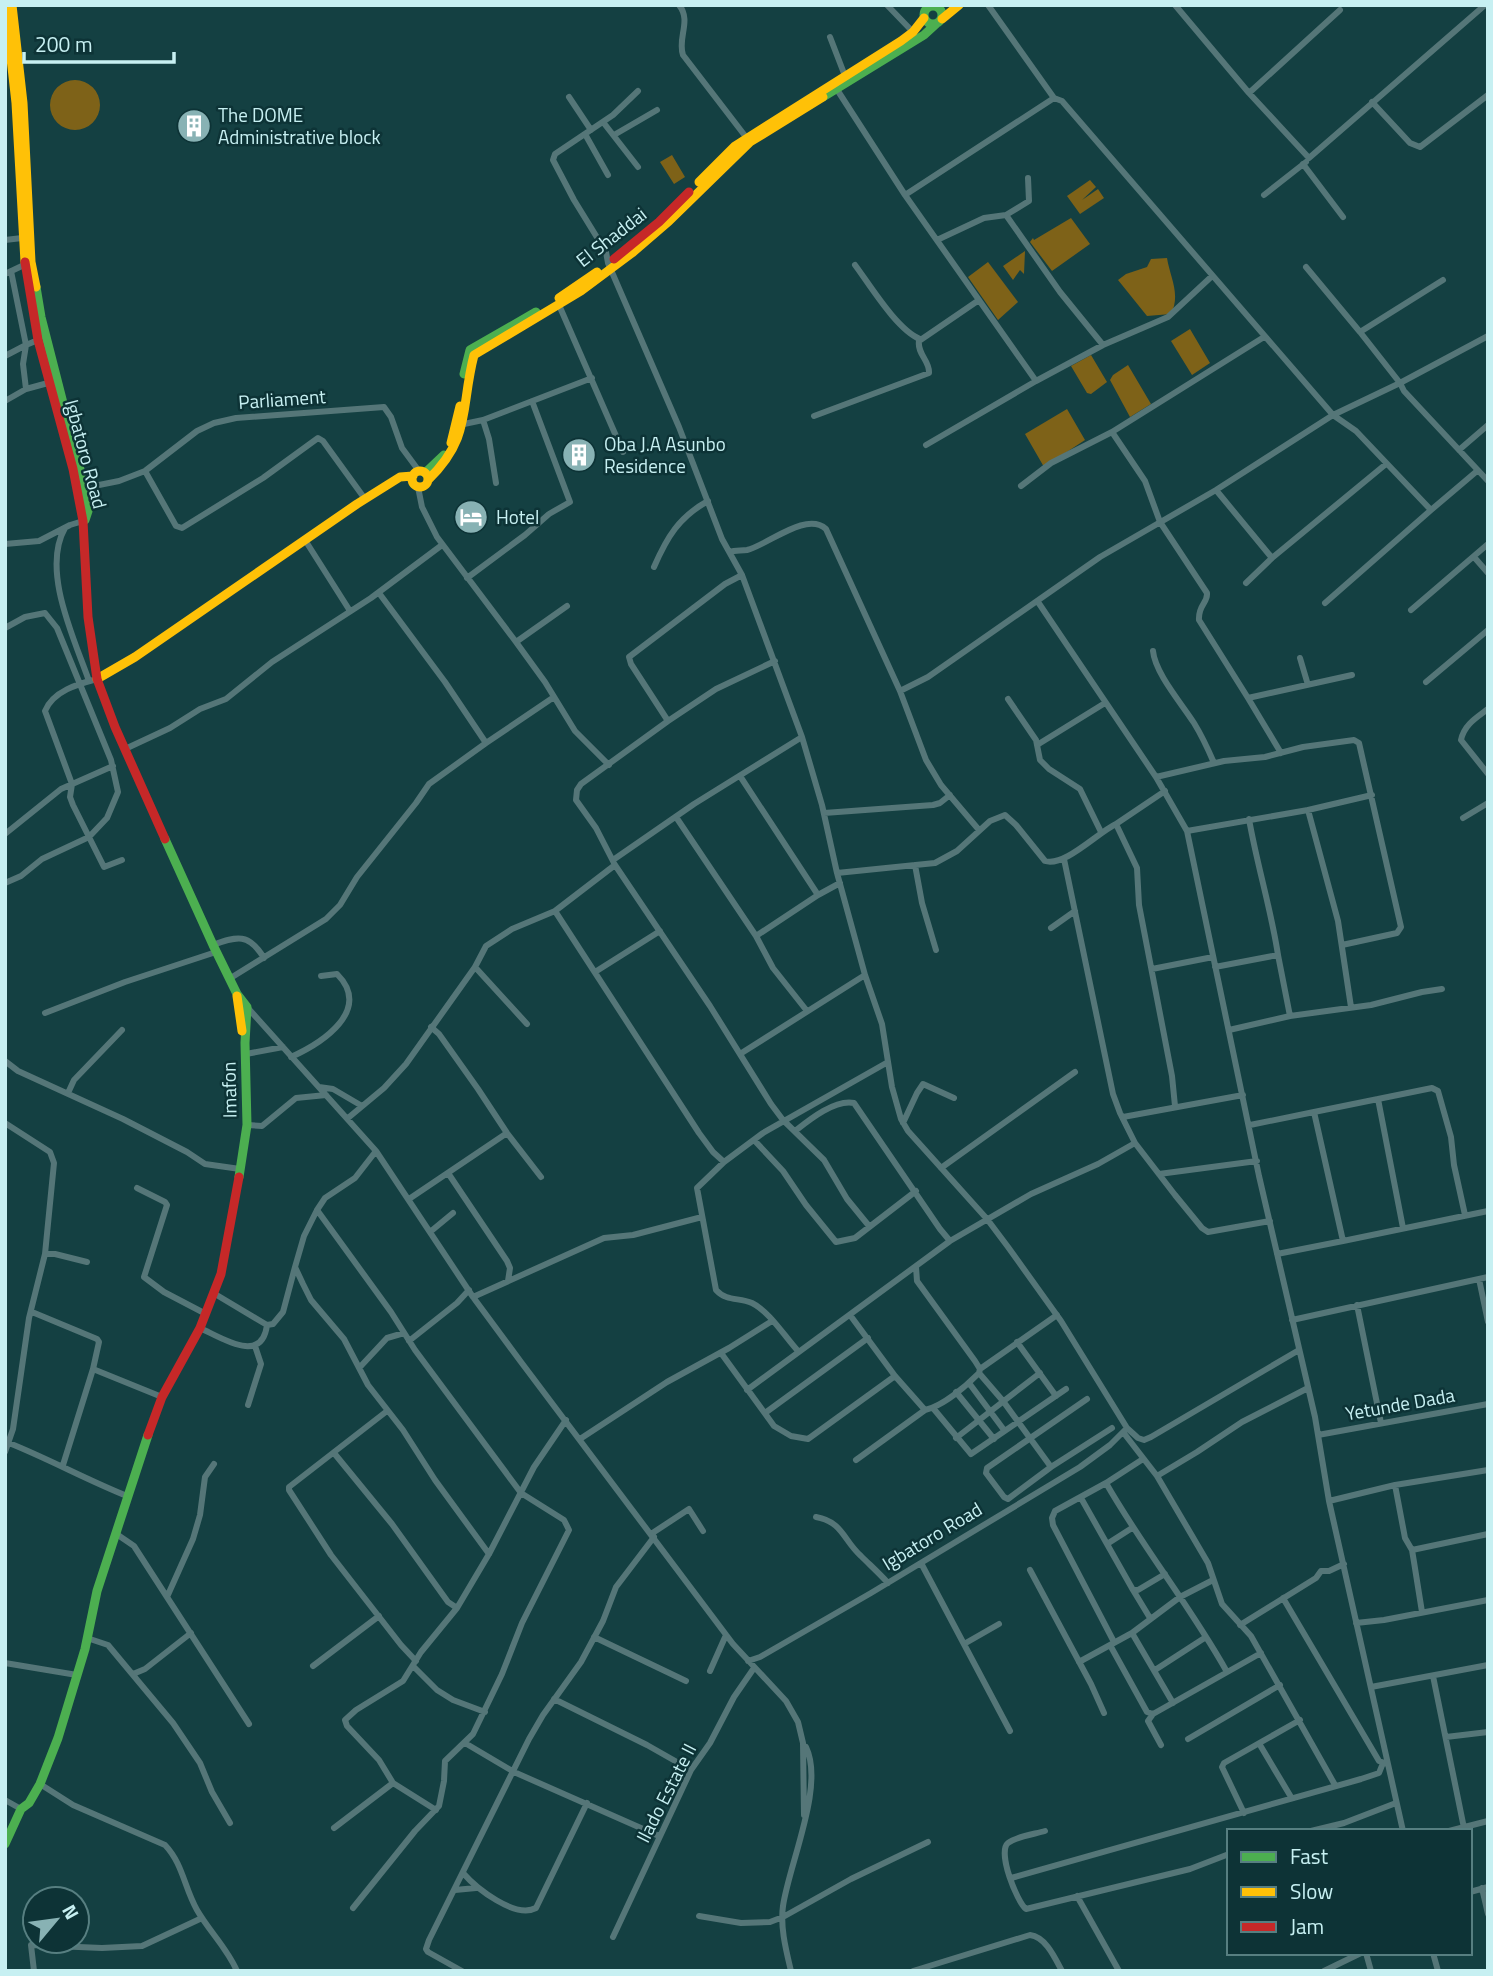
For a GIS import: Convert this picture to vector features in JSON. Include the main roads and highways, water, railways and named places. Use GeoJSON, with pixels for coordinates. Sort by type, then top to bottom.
{"type":"FeatureCollection","features":[{"type":"Feature","properties":{"kind":"place","name":"The DOME Administrative block"},"geometry":{"type":"Point","coordinates":[194,126]}},
{"type":"Feature","properties":{"kind":"place","name":"Oba J.A Asunbo Residence"},"geometry":{"type":"Point","coordinates":[579,455]}},
{"type":"Feature","properties":{"kind":"place","name":"Hotel"},"geometry":{"type":"Point","coordinates":[471,517]}}]}
